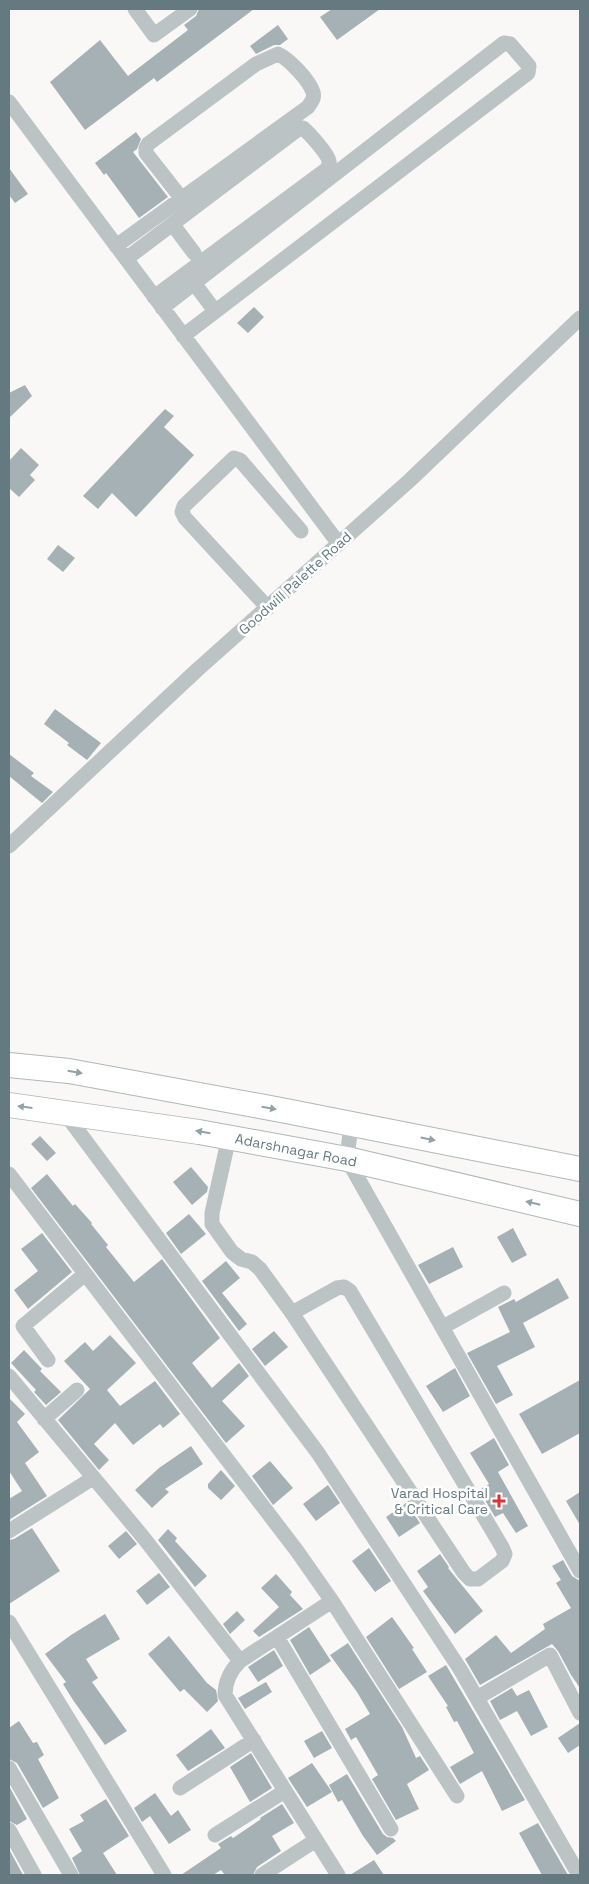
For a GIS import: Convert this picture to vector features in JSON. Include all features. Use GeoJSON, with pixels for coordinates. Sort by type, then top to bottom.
{"type":"FeatureCollection","features":[{"type":"Feature","properties":{"kind":"main road"},"geometry":{"type":"LineString","coordinates":[[9,1065],[69,1071],[580,1169]]}},
{"type":"Feature","properties":{"kind":"main road","name":"Adarshnagar Road"},"geometry":{"type":"LineString","coordinates":[[9,1105],[229,1137],[347,1159],[580,1214]]}},
{"type":"Feature","properties":{"kind":"street"},"geometry":{"type":"LineString","coordinates":[[135,9],[154,35],[190,9]]}},
{"type":"Feature","properties":{"kind":"street"},"geometry":{"type":"LineString","coordinates":[[158,302],[194,283],[504,43],[510,44],[529,66],[528,73],[183,336]]}},
{"type":"Feature","properties":{"kind":"street"},"geometry":{"type":"LineString","coordinates":[[116,246],[182,199],[308,107],[313,100],[313,92],[301,75],[285,58],[278,54],[256,64],[148,144],[146,153],[182,199]]}},
{"type":"Feature","properties":{"kind":"street"},"geometry":{"type":"LineString","coordinates":[[9,102],[339,544]]}},
{"type":"Feature","properties":{"kind":"street"},"geometry":{"type":"LineString","coordinates":[[126,259],[297,130],[303,128],[308,132],[328,157],[330,163],[327,169],[158,302]]}},
{"type":"Feature","properties":{"kind":"street"},"geometry":{"type":"LineString","coordinates":[[173,225],[194,252]]}},
{"type":"Feature","properties":{"kind":"street"},"geometry":{"type":"LineString","coordinates":[[194,283],[215,311]]}},
{"type":"Feature","properties":{"kind":"street","name":"Goodwill Palette Road"},"geometry":{"type":"LineString","coordinates":[[9,846],[197,670],[417,473],[580,318]]}},
{"type":"Feature","properties":{"kind":"street"},"geometry":{"type":"LineString","coordinates":[[268,608],[185,518],[182,512],[184,506],[234,458],[240,460],[301,531]]}},
{"type":"Feature","properties":{"kind":"street"},"geometry":{"type":"LineString","coordinates":[[64,1112],[318,1453],[460,1669],[579,1875]]}},
{"type":"Feature","properties":{"kind":"street"},"geometry":{"type":"LineString","coordinates":[[351,1124],[347,1159],[580,1571]]}},
{"type":"Feature","properties":{"kind":"street"},"geometry":{"type":"LineString","coordinates":[[229,1137],[212,1212],[212,1224],[232,1252],[241,1259],[252,1262],[260,1269],[292,1313],[464,1573],[470,1579],[478,1579],[502,1561],[505,1554],[502,1547],[350,1291],[344,1287],[337,1288],[292,1313]]}},
{"type":"Feature","properties":{"kind":"street"},"geometry":{"type":"LineString","coordinates":[[9,1174],[291,1543],[332,1601],[458,1796]]}},
{"type":"Feature","properties":{"kind":"street"},"geometry":{"type":"LineString","coordinates":[[48,1360],[23,1326],[85,1274]]}},
{"type":"Feature","properties":{"kind":"street"},"geometry":{"type":"LineString","coordinates":[[442,1327],[504,1293]]}},
{"type":"Feature","properties":{"kind":"street"},"geometry":{"type":"LineString","coordinates":[[9,1376],[143,1537],[240,1661]]}},
{"type":"Feature","properties":{"kind":"street"},"geometry":{"type":"LineString","coordinates":[[44,1419],[77,1390]]}},
{"type":"Feature","properties":{"kind":"street"},"geometry":{"type":"LineString","coordinates":[[9,1530],[93,1478]]}},
{"type":"Feature","properties":{"kind":"street"},"geometry":{"type":"LineString","coordinates":[[332,1601],[240,1661],[232,1668],[225,1685],[226,1695],[338,1875]]}},
{"type":"Feature","properties":{"kind":"street"},"geometry":{"type":"LineString","coordinates":[[9,1622],[164,1875]]}},
{"type":"Feature","properties":{"kind":"street"},"geometry":{"type":"LineString","coordinates":[[277,1638],[391,1828]]}},
{"type":"Feature","properties":{"kind":"street"},"geometry":{"type":"LineString","coordinates":[[477,1698],[550,1655],[580,1713]]}},
{"type":"Feature","properties":{"kind":"street"},"geometry":{"type":"LineString","coordinates":[[180,1788],[254,1740]]}},
{"type":"Feature","properties":{"kind":"street"},"geometry":{"type":"LineString","coordinates":[[9,1768],[71,1875]]}},
{"type":"Feature","properties":{"kind":"street"},"geometry":{"type":"LineString","coordinates":[[215,1835],[285,1791]]}},
{"type":"Feature","properties":{"kind":"street"},"geometry":{"type":"LineString","coordinates":[[9,1830],[34,1875]]}},
{"type":"Feature","properties":{"kind":"street"},"geometry":{"type":"LineString","coordinates":[[262,1875],[316,1840]]}},
{"type":"Feature","properties":{"kind":"building"},"geometry":{"type":"Polygon","coordinates":[[[199,9],[254,9],[157,82],[154,78],[85,130],[50,82],[100,40],[128,76],[188,30],[184,25],[196,16],[199,9]]]}},
{"type":"Feature","properties":{"kind":"building"},"geometry":{"type":"Polygon","coordinates":[[[332,9],[380,9],[337,40],[320,17],[332,9]]]}},
{"type":"Feature","properties":{"kind":"building"},"geometry":{"type":"Polygon","coordinates":[[[278,25],[288,39],[280,45],[274,45],[256,54],[250,46],[278,25]]]}},
{"type":"Feature","properties":{"kind":"building"},"geometry":{"type":"Polygon","coordinates":[[[136,132],[141,139],[137,149],[133,152],[168,197],[139,218],[106,173],[104,175],[95,163],[136,132]]]}},
{"type":"Feature","properties":{"kind":"building"},"geometry":{"type":"Polygon","coordinates":[[[9,168],[28,194],[15,203],[9,195],[9,168]]]}},
{"type":"Feature","properties":{"kind":"building"},"geometry":{"type":"Polygon","coordinates":[[[254,307],[264,317],[248,333],[237,323],[254,307]]]}},
{"type":"Feature","properties":{"kind":"building"},"geometry":{"type":"Polygon","coordinates":[[[25,385],[32,396],[9,418],[9,393],[25,385]]]}},
{"type":"Feature","properties":{"kind":"building"},"geometry":{"type":"Polygon","coordinates":[[[165,409],[174,416],[164,427],[194,455],[136,517],[112,493],[98,509],[83,496],[165,409]]]}},
{"type":"Feature","properties":{"kind":"building"},"geometry":{"type":"Polygon","coordinates":[[[21,448],[39,465],[30,475],[35,480],[19,497],[9,488],[9,461],[21,448]]]}},
{"type":"Feature","properties":{"kind":"building"},"geometry":{"type":"Polygon","coordinates":[[[58,545],[75,558],[63,572],[47,559],[58,545]]]}},
{"type":"Feature","properties":{"kind":"building"},"geometry":{"type":"Polygon","coordinates":[[[55,709],[101,743],[87,760],[44,724],[55,709]]]}},
{"type":"Feature","properties":{"kind":"building"},"geometry":{"type":"Polygon","coordinates":[[[9,754],[34,773],[31,776],[53,792],[42,803],[9,776],[9,754]]]}},
{"type":"Feature","properties":{"kind":"building"},"geometry":{"type":"Polygon","coordinates":[[[40,1136],[56,1153],[47,1161],[31,1144],[40,1136]]]}},
{"type":"Feature","properties":{"kind":"building"},"geometry":{"type":"Polygon","coordinates":[[[191,1167],[208,1187],[207,1192],[192,1205],[173,1182],[191,1167]]]}},
{"type":"Feature","properties":{"kind":"building"},"geometry":{"type":"Polygon","coordinates":[[[47,1174],[73,1206],[75,1204],[92,1223],[108,1245],[106,1247],[134,1282],[162,1259],[220,1338],[192,1363],[212,1388],[239,1363],[249,1376],[222,1401],[245,1426],[226,1443],[31,1188],[47,1174]]]}},
{"type":"Feature","properties":{"kind":"building"},"geometry":{"type":"Polygon","coordinates":[[[189,1214],[206,1234],[181,1254],[166,1233],[189,1214]]]}},
{"type":"Feature","properties":{"kind":"building"},"geometry":{"type":"Polygon","coordinates":[[[513,1228],[527,1255],[512,1263],[497,1237],[513,1228]]]}},
{"type":"Feature","properties":{"kind":"building"},"geometry":{"type":"Polygon","coordinates":[[[42,1233],[72,1272],[28,1309],[14,1290],[38,1271],[21,1249],[42,1233]]]}},
{"type":"Feature","properties":{"kind":"building"},"geometry":{"type":"Polygon","coordinates":[[[453,1247],[463,1267],[429,1284],[418,1265],[453,1247]]]}},
{"type":"Feature","properties":{"kind":"building"},"geometry":{"type":"Polygon","coordinates":[[[226,1261],[240,1278],[222,1293],[247,1324],[239,1331],[202,1281],[226,1261]]]}},
{"type":"Feature","properties":{"kind":"building"},"geometry":{"type":"Polygon","coordinates":[[[558,1278],[569,1298],[523,1323],[535,1347],[497,1366],[513,1395],[496,1404],[467,1353],[510,1332],[498,1307],[514,1299],[516,1302],[558,1278]]]}},
{"type":"Feature","properties":{"kind":"building"},"geometry":{"type":"Polygon","coordinates":[[[274,1331],[288,1347],[265,1366],[252,1349],[274,1331]]]}},
{"type":"Feature","properties":{"kind":"building"},"geometry":{"type":"Polygon","coordinates":[[[110,1335],[136,1363],[107,1390],[120,1406],[155,1381],[180,1414],[163,1428],[160,1424],[133,1445],[115,1423],[94,1444],[109,1460],[99,1470],[58,1420],[90,1389],[64,1361],[85,1342],[93,1351],[110,1335]]]}},
{"type":"Feature","properties":{"kind":"building"},"geometry":{"type":"Polygon","coordinates":[[[24,1350],[42,1369],[40,1371],[61,1392],[46,1405],[34,1392],[36,1390],[11,1363],[24,1350]]]}},
{"type":"Feature","properties":{"kind":"building"},"geometry":{"type":"Polygon","coordinates":[[[455,1368],[470,1396],[443,1412],[426,1386],[455,1368]]]}},
{"type":"Feature","properties":{"kind":"building"},"geometry":{"type":"Polygon","coordinates":[[[580,1380],[580,1433],[542,1454],[519,1414],[580,1380]]]}},
{"type":"Feature","properties":{"kind":"building"},"geometry":{"type":"Polygon","coordinates":[[[9,1398],[25,1414],[17,1422],[39,1452],[25,1463],[47,1496],[9,1520],[9,1499],[22,1491],[9,1471],[9,1398]]]}},
{"type":"Feature","properties":{"kind":"building"},"geometry":{"type":"Polygon","coordinates":[[[494,1438],[509,1465],[498,1472],[528,1526],[516,1533],[503,1513],[495,1517],[479,1490],[489,1484],[470,1453],[494,1438]]]}},
{"type":"Feature","properties":{"kind":"building"},"geometry":{"type":"Polygon","coordinates":[[[191,1446],[203,1464],[165,1489],[169,1492],[152,1508],[135,1490],[159,1468],[191,1446]]]}},
{"type":"Feature","properties":{"kind":"building"},"geometry":{"type":"Polygon","coordinates":[[[270,1461],[293,1488],[273,1505],[252,1476],[270,1461]]]}},
{"type":"Feature","properties":{"kind":"building"},"geometry":{"type":"Polygon","coordinates":[[[221,1470],[235,1486],[221,1500],[208,1488],[208,1484],[221,1470]]]}},
{"type":"Feature","properties":{"kind":"building"},"geometry":{"type":"Polygon","coordinates":[[[328,1485],[340,1503],[316,1521],[303,1504],[328,1485]]]}},
{"type":"Feature","properties":{"kind":"building"},"geometry":{"type":"Polygon","coordinates":[[[580,1492],[580,1525],[566,1501],[580,1492]]]}},
{"type":"Feature","properties":{"kind":"building"},"geometry":{"type":"Polygon","coordinates":[[[406,1503],[420,1523],[399,1537],[386,1517],[406,1503]]]}},
{"type":"Feature","properties":{"kind":"building"},"geometry":{"type":"Polygon","coordinates":[[[32,1528],[60,1571],[9,1604],[9,1540],[32,1528]]]}},
{"type":"Feature","properties":{"kind":"building"},"geometry":{"type":"Polygon","coordinates":[[[168,1529],[177,1538],[175,1541],[207,1576],[195,1587],[158,1540],[168,1529]]]}},
{"type":"Feature","properties":{"kind":"building"},"geometry":{"type":"Polygon","coordinates":[[[126,1531],[137,1544],[119,1559],[108,1546],[126,1531]]]}},
{"type":"Feature","properties":{"kind":"building"},"geometry":{"type":"Polygon","coordinates":[[[369,1548],[391,1581],[375,1592],[352,1561],[369,1548]]]}},
{"type":"Feature","properties":{"kind":"building"},"geometry":{"type":"Polygon","coordinates":[[[440,1554],[448,1568],[483,1611],[455,1634],[423,1591],[428,1587],[417,1571],[440,1554]]]}},
{"type":"Feature","properties":{"kind":"building"},"geometry":{"type":"Polygon","coordinates":[[[563,1560],[572,1576],[580,1581],[580,1688],[552,1644],[480,1685],[465,1659],[496,1635],[511,1653],[545,1629],[543,1624],[571,1608],[556,1583],[561,1580],[552,1566],[563,1560]]]}},
{"type":"Feature","properties":{"kind":"building"},"geometry":{"type":"Polygon","coordinates":[[[159,1573],[170,1587],[147,1605],[136,1591],[159,1573]]]}},
{"type":"Feature","properties":{"kind":"building"},"geometry":{"type":"Polygon","coordinates":[[[276,1574],[292,1592],[290,1595],[303,1609],[259,1637],[253,1631],[279,1607],[261,1588],[276,1574]]]}},
{"type":"Feature","properties":{"kind":"building"},"geometry":{"type":"Polygon","coordinates":[[[237,1611],[245,1620],[230,1634],[223,1624],[237,1611]]]}},
{"type":"Feature","properties":{"kind":"building"},"geometry":{"type":"Polygon","coordinates":[[[105,1614],[120,1639],[86,1659],[98,1678],[92,1682],[127,1731],[105,1745],[63,1684],[66,1682],[45,1654],[105,1614]]]}},
{"type":"Feature","properties":{"kind":"building"},"geometry":{"type":"Polygon","coordinates":[[[392,1617],[414,1648],[412,1649],[427,1672],[399,1689],[366,1637],[392,1617]]]}},
{"type":"Feature","properties":{"kind":"building"},"geometry":{"type":"Polygon","coordinates":[[[309,1627],[331,1661],[310,1675],[290,1640],[309,1627]]]}},
{"type":"Feature","properties":{"kind":"building"},"geometry":{"type":"Polygon","coordinates":[[[169,1636],[207,1683],[216,1690],[218,1701],[207,1712],[184,1689],[180,1692],[148,1654],[169,1636]]]}},
{"type":"Feature","properties":{"kind":"building"},"geometry":{"type":"Polygon","coordinates":[[[348,1643],[402,1727],[416,1758],[420,1756],[429,1770],[407,1784],[419,1809],[396,1820],[372,1779],[378,1775],[356,1737],[351,1740],[345,1729],[370,1714],[357,1692],[330,1655],[348,1643]]]}},
{"type":"Feature","properties":{"kind":"building"},"geometry":{"type":"Polygon","coordinates":[[[274,1650],[283,1666],[258,1682],[248,1667],[274,1650]]]}},
{"type":"Feature","properties":{"kind":"building"},"geometry":{"type":"Polygon","coordinates":[[[446,1665],[525,1800],[502,1811],[482,1771],[460,1784],[450,1767],[474,1753],[457,1721],[454,1722],[446,1707],[448,1706],[428,1676],[446,1665]]]}},
{"type":"Feature","properties":{"kind":"building"},"geometry":{"type":"Polygon","coordinates":[[[266,1682],[272,1692],[245,1709],[238,1698],[266,1682]]]}},
{"type":"Feature","properties":{"kind":"building"},"geometry":{"type":"Polygon","coordinates":[[[512,1688],[517,1696],[529,1690],[548,1727],[531,1736],[517,1711],[500,1720],[490,1701],[512,1688]]]}},
{"type":"Feature","properties":{"kind":"building"},"geometry":{"type":"Polygon","coordinates":[[[19,1721],[33,1743],[37,1742],[44,1755],[38,1759],[59,1798],[43,1808],[17,1763],[9,1759],[9,1728],[19,1721]]]}},
{"type":"Feature","properties":{"kind":"building"},"geometry":{"type":"Polygon","coordinates":[[[580,1723],[580,1745],[568,1753],[558,1738],[580,1723]]]}},
{"type":"Feature","properties":{"kind":"building"},"geometry":{"type":"Polygon","coordinates":[[[211,1729],[225,1748],[188,1771],[176,1755],[211,1729]]]}},
{"type":"Feature","properties":{"kind":"building"},"geometry":{"type":"Polygon","coordinates":[[[322,1731],[332,1748],[314,1758],[304,1741],[322,1731]]]}},
{"type":"Feature","properties":{"kind":"building"},"geometry":{"type":"Polygon","coordinates":[[[251,1753],[272,1788],[250,1802],[230,1767],[251,1753]]]}},
{"type":"Feature","properties":{"kind":"building"},"geometry":{"type":"Polygon","coordinates":[[[312,1763],[332,1792],[307,1807],[288,1778],[312,1763]]]}},
{"type":"Feature","properties":{"kind":"building"},"geometry":{"type":"Polygon","coordinates":[[[347,1774],[383,1834],[396,1841],[377,1855],[363,1836],[342,1800],[338,1802],[329,1785],[347,1774]]]}},
{"type":"Feature","properties":{"kind":"building"},"geometry":{"type":"Polygon","coordinates":[[[9,1786],[27,1819],[17,1825],[9,1821],[9,1786]]]}},
{"type":"Feature","properties":{"kind":"building"},"geometry":{"type":"Polygon","coordinates":[[[155,1793],[171,1816],[178,1810],[191,1830],[169,1844],[150,1816],[142,1822],[134,1808],[155,1793]]]}},
{"type":"Feature","properties":{"kind":"building"},"geometry":{"type":"Polygon","coordinates":[[[106,1799],[129,1836],[103,1853],[117,1875],[80,1875],[72,1858],[82,1851],[69,1829],[84,1821],[80,1815],[106,1799]]]}},
{"type":"Feature","properties":{"kind":"building"},"geometry":{"type":"Polygon","coordinates":[[[282,1804],[294,1823],[272,1836],[281,1851],[257,1867],[253,1875],[225,1875],[221,1870],[213,1875],[181,1875],[221,1848],[218,1844],[231,1836],[233,1838],[282,1804]]]}},
{"type":"Feature","properties":{"kind":"building"},"geometry":{"type":"Polygon","coordinates":[[[538,1823],[568,1875],[542,1875],[519,1833],[538,1823]]]}},
{"type":"Feature","properties":{"kind":"building"},"geometry":{"type":"Polygon","coordinates":[[[9,1849],[23,1875],[9,1875],[9,1849]]]}},
{"type":"Feature","properties":{"kind":"building"},"geometry":{"type":"Polygon","coordinates":[[[374,1860],[384,1875],[350,1875],[374,1860]]]}},
{"type":"Feature","properties":{"kind":"place","name":"Varad Hospital & Critical Care"},"geometry":{"type":"Point","coordinates":[499,1501]}}]}
